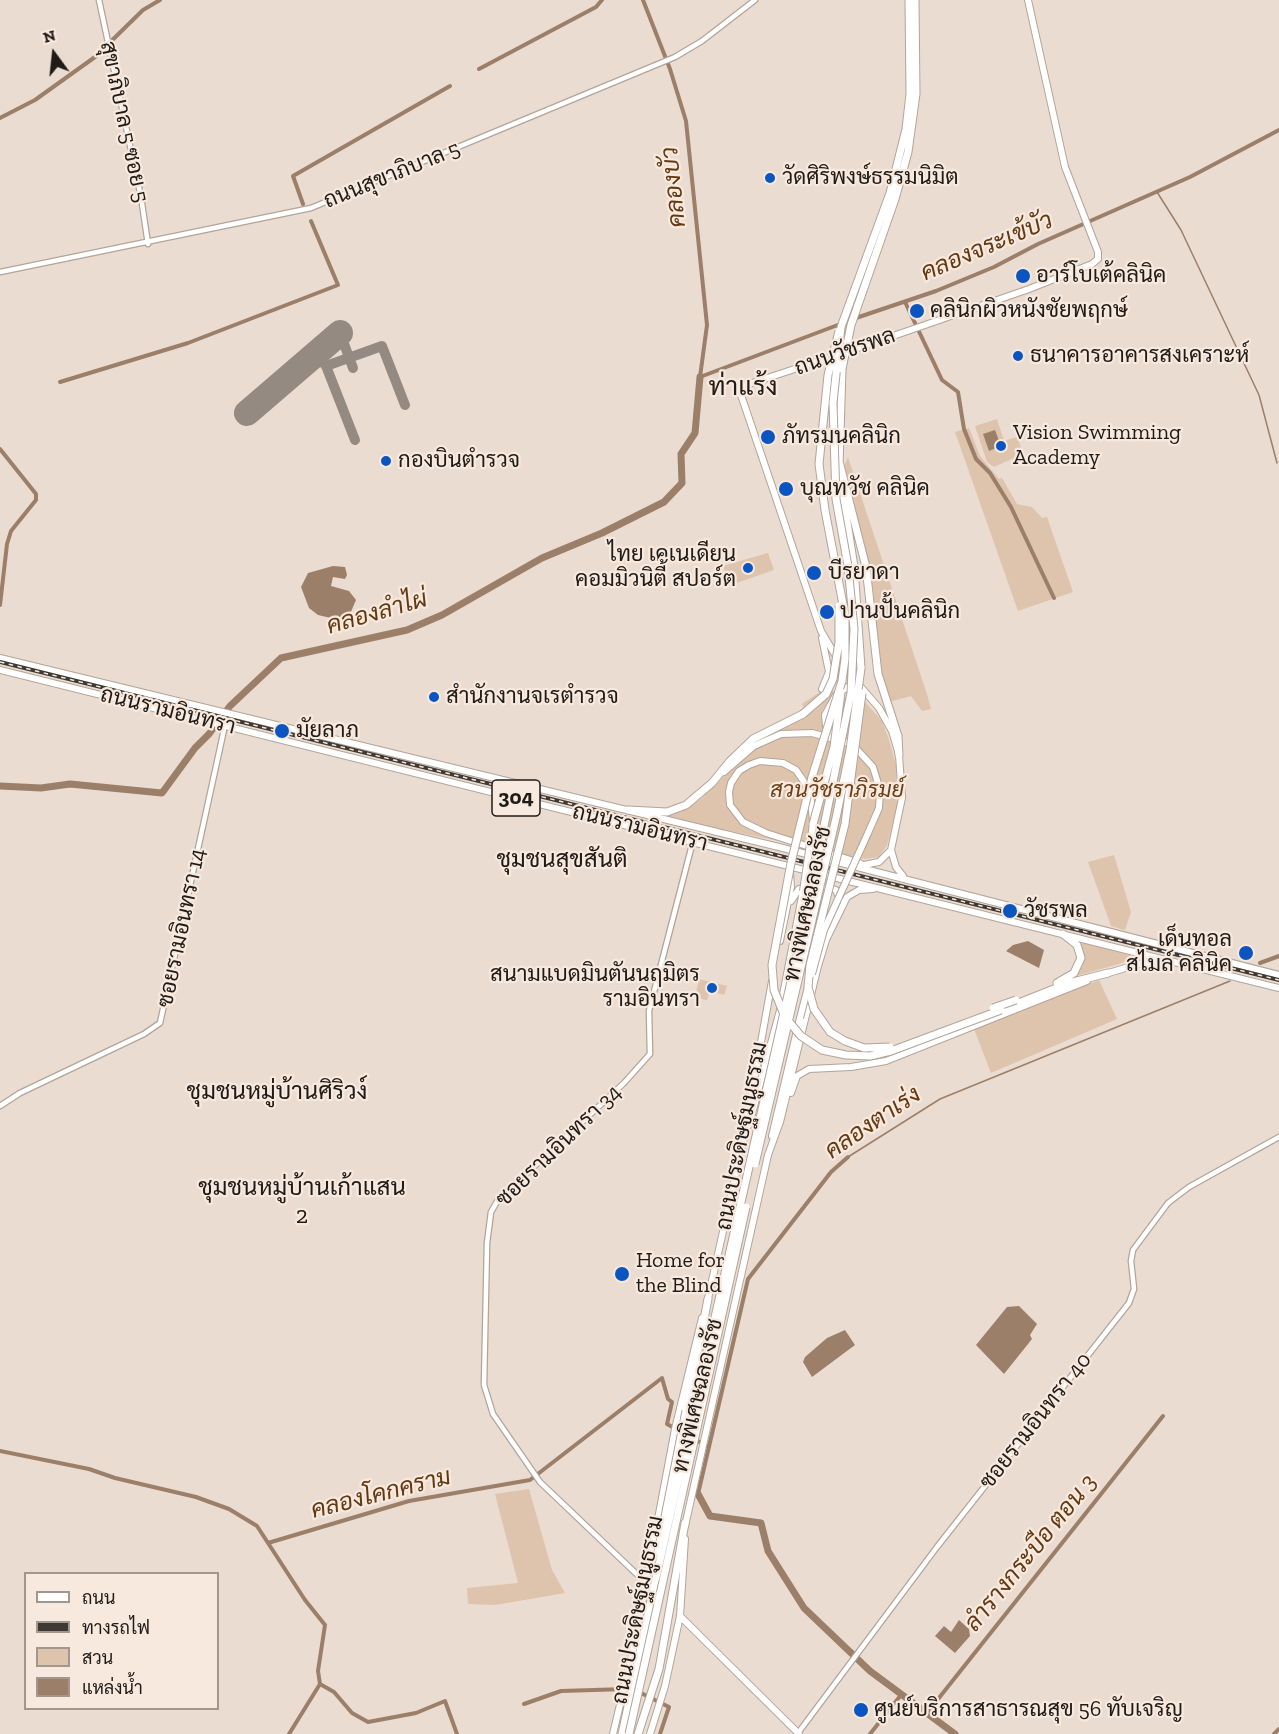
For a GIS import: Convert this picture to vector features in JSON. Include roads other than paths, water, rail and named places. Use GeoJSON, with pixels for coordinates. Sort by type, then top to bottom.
{"type":"FeatureCollection","features":[{"type":"Feature","properties":{"kind":"highway","name":"ทางพิเศษฉลองรัช"},"geometry":{"type":"LineString","coordinates":[[622,1734],[804,927],[852,687],[854,629],[852,597],[836,498],[832,431],[841,327],[890,193],[901,150],[910,94],[909,0]]}},
{"type":"Feature","properties":{"kind":"highway","name":"ทางพิเศษฉลองรัช"},"geometry":{"type":"LineString","coordinates":[[629,1734],[850,750],[861,668],[854,567],[842,497],[839,461],[839,402],[851,325],[895,199],[912,129],[916,94],[915,0]]}},
{"type":"Feature","properties":{"kind":"highway"},"geometry":{"type":"LineString","coordinates":[[813,824],[834,747],[842,681],[845,626],[819,464],[828,375],[834,342],[841,327]]}},
{"type":"Feature","properties":{"kind":"highway"},"geometry":{"type":"LineString","coordinates":[[839,461],[866,567],[878,674],[901,745],[900,756]]}},
{"type":"Feature","properties":{"kind":"highway"},"geometry":{"type":"LineString","coordinates":[[628,810],[655,813],[677,809],[695,799],[753,739],[803,714],[826,694],[837,665],[840,616],[837,572]]}},
{"type":"Feature","properties":{"kind":"highway"},"geometry":{"type":"LineString","coordinates":[[861,668],[862,688],[858,740],[845,824],[810,965],[808,987],[814,1009],[824,1025],[840,1038],[864,1048],[879,1048],[904,1042],[1016,1000],[1063,980],[1077,968],[1081,958],[1079,949],[1063,934]]}},
{"type":"Feature","properties":{"kind":"highway"},"geometry":{"type":"LineString","coordinates":[[842,681],[812,777],[779,922],[772,979],[778,1003],[785,1017],[808,1042],[835,1054],[856,1056],[891,1051],[1003,1012],[1069,983],[1108,973]]}},
{"type":"Feature","properties":{"kind":"highway"},"geometry":{"type":"LineString","coordinates":[[656,1578],[655,1564],[708,1299]]}},
{"type":"Feature","properties":{"kind":"highway"},"geometry":{"type":"LineString","coordinates":[[638,1734],[651,1697],[666,1632],[685,1522]]}},
{"type":"Feature","properties":{"kind":"main road","name":"ถนนวัชรพล"},"geometry":{"type":"LineString","coordinates":[[891,850],[902,798],[900,756],[886,721],[858,681],[840,663],[821,630],[741,390],[743,386],[1029,289],[1092,264],[1099,256],[1065,167],[1028,0]]}},
{"type":"Feature","properties":{"kind":"main road"},"geometry":{"type":"LineString","coordinates":[[821,630],[829,672],[824,688],[835,686],[836,695]]}},
{"type":"Feature","properties":{"kind":"main road","name":"ถนนรามอินทรา"},"geometry":{"type":"LineString","coordinates":[[0,658],[628,810],[1279,975]]}},
{"type":"Feature","properties":{"kind":"main road","name":"ถนนรามอินทรา"},"geometry":{"type":"LineString","coordinates":[[0,670],[1279,988]]}},
{"type":"Feature","properties":{"kind":"main road"},"geometry":{"type":"LineString","coordinates":[[838,739],[826,726],[825,715],[836,695],[858,681]]}},
{"type":"Feature","properties":{"kind":"main road"},"geometry":{"type":"LineString","coordinates":[[162,710],[165,697]]}},
{"type":"Feature","properties":{"kind":"main road"},"geometry":{"type":"LineString","coordinates":[[721,774],[766,739],[781,734],[812,733],[852,744],[873,767],[880,799],[876,817],[824,930],[800,1018],[768,1155]]}},
{"type":"Feature","properties":{"kind":"main road"},"geometry":{"type":"LineString","coordinates":[[340,753],[343,740]]}},
{"type":"Feature","properties":{"kind":"main road"},"geometry":{"type":"LineString","coordinates":[[743,1142],[761,1086],[780,1010],[813,824],[809,792],[796,770],[783,763],[769,761],[755,763],[739,771],[731,783],[729,798],[733,812],[743,822],[766,833],[864,865],[946,890]]}},
{"type":"Feature","properties":{"kind":"main road"},"geometry":{"type":"LineString","coordinates":[[864,865],[879,862],[891,850],[896,867],[903,876]]}},
{"type":"Feature","properties":{"kind":"main road","name":"ถนนประดิษฐ์มนูธรรม"},"geometry":{"type":"LineString","coordinates":[[613,1734],[646,1583],[670,1454],[743,1142],[770,990],[788,906],[791,873],[774,861]]}},
{"type":"Feature","properties":{"kind":"main road"},"geometry":{"type":"LineString","coordinates":[[788,906],[799,890],[815,883],[836,890],[841,906]]}},
{"type":"Feature","properties":{"kind":"main road"},"geometry":{"type":"LineString","coordinates":[[841,906],[853,892],[880,888]]}},
{"type":"Feature","properties":{"kind":"main road","name":"ถนนประดิษฐ์มนูธรรม"},"geometry":{"type":"LineString","coordinates":[[650,1734],[661,1703],[680,1617],[685,1522],[768,1155],[780,1122],[818,966],[841,906]]}},
{"type":"Feature","properties":{"kind":"main road"},"geometry":{"type":"LineString","coordinates":[[1113,946],[1116,935]]}},
{"type":"Feature","properties":{"kind":"main road"},"geometry":{"type":"LineString","coordinates":[[1108,973],[1139,964],[1190,966]]}},
{"type":"Feature","properties":{"kind":"main road"},"geometry":{"type":"LineString","coordinates":[[780,1122],[794,1083],[802,1071],[872,1064],[921,1047],[1003,1012]]}},
{"type":"Feature","properties":{"kind":"main road"},"geometry":{"type":"LineString","coordinates":[[670,1454],[676,1467],[683,1471],[690,1469],[699,1459]]}},
{"type":"Feature","properties":{"kind":"main road"},"geometry":{"type":"LineString","coordinates":[[680,1617],[798,1733]]}},
{"type":"Feature","properties":{"kind":"street","name":"สุขาภิบาล 5 ซอย 5"},"geometry":{"type":"LineString","coordinates":[[99,0],[141,197],[148,243]]}},
{"type":"Feature","properties":{"kind":"street","name":"ถนนสุขาภิบาล 5"},"geometry":{"type":"LineString","coordinates":[[0,272],[311,208],[438,158],[675,57],[702,41],[755,0]]}},
{"type":"Feature","properties":{"kind":"street","name":"ซอยรามอินทรา 14"},"geometry":{"type":"LineString","coordinates":[[0,1106],[20,1092],[134,1039],[160,1023],[222,725]]}},
{"type":"Feature","properties":{"kind":"street","name":"ซอยรามอินทรา 34"},"geometry":{"type":"LineString","coordinates":[[646,1583],[537,1479],[493,1414],[484,1385],[486,1268],[491,1212],[498,1200],[522,1175],[624,1083],[650,1054],[649,1011],[693,842]]}},
{"type":"Feature","properties":{"kind":"street","name":"ซอยรามอินทรา 40"},"geometry":{"type":"LineString","coordinates":[[798,1733],[1004,1461],[1042,1416],[1129,1303],[1134,1289],[1131,1261],[1133,1250],[1168,1203],[1190,1186],[1279,1137]]}},
{"type":"Feature","properties":{"kind":"water"},"geometry":{"type":"Polygon","coordinates":[[[995,430],[1001,446],[989,451],[983,434],[995,430]]]}},
{"type":"Feature","properties":{"kind":"water"},"geometry":{"type":"Polygon","coordinates":[[[333,566],[345,567],[347,575],[345,579],[333,577],[331,586],[349,591],[356,600],[350,614],[335,619],[318,615],[309,608],[301,587],[308,573],[333,566]]]}},
{"type":"Feature","properties":{"kind":"water"},"geometry":{"type":"Polygon","coordinates":[[[1028,941],[1044,950],[1039,968],[1006,951],[1013,945],[1028,941]]]}},
{"type":"Feature","properties":{"kind":"water"},"geometry":{"type":"Polygon","coordinates":[[[1019,1306],[1037,1324],[1030,1335],[1032,1339],[1004,1374],[976,1345],[1007,1307],[1019,1306]]]}},
{"type":"Feature","properties":{"kind":"water"},"geometry":{"type":"Polygon","coordinates":[[[845,1330],[855,1345],[812,1377],[803,1362],[805,1357],[827,1338],[845,1330]]]}},
{"type":"Feature","properties":{"kind":"water"},"geometry":{"type":"Polygon","coordinates":[[[959,1620],[969,1629],[970,1636],[955,1653],[935,1636],[944,1626],[951,1632],[959,1620]]]}},
{"type":"Feature","properties":{"kind":"waterway"},"geometry":{"type":"LineString","coordinates":[[0,118],[35,100],[95,57],[143,10],[160,0]]}},
{"type":"Feature","properties":{"kind":"waterway"},"geometry":{"type":"LineString","coordinates":[[479,69],[596,7],[602,0]]}},
{"type":"Feature","properties":{"kind":"waterway","name":"คลองบัว"},"geometry":{"type":"LineString","coordinates":[[643,0],[670,69],[686,121],[707,325],[700,377],[843,323]]}},
{"type":"Feature","properties":{"kind":"waterway"},"geometry":{"type":"LineString","coordinates":[[303,204],[293,176],[450,86]]}},
{"type":"Feature","properties":{"kind":"waterway","name":"คลองจระเข้บัว"},"geometry":{"type":"LineString","coordinates":[[853,319],[936,291],[994,267],[1038,244],[1190,177],[1279,130]]}},
{"type":"Feature","properties":{"kind":"waterway"},"geometry":{"type":"LineString","coordinates":[[1157,192],[1181,230],[1259,395],[1277,463]]}},
{"type":"Feature","properties":{"kind":"waterway"},"geometry":{"type":"LineString","coordinates":[[60,382],[188,343],[338,285],[311,221]]}},
{"type":"Feature","properties":{"kind":"waterway"},"geometry":{"type":"LineString","coordinates":[[905,302],[942,380],[958,392],[964,429],[976,459],[990,473],[1011,507],[1054,598]]}},
{"type":"Feature","properties":{"kind":"waterway","name":"คลองลำไผ่"},"geometry":{"type":"LineString","coordinates":[[0,786],[41,788],[70,784],[162,793],[230,706],[281,658],[407,630],[442,615],[542,558],[602,533],[664,502],[682,483],[681,454],[695,433],[700,377]]}},
{"type":"Feature","properties":{"kind":"waterway"},"geometry":{"type":"LineString","coordinates":[[0,449],[36,494],[36,500],[11,531],[7,544],[0,605]]}},
{"type":"Feature","properties":{"kind":"waterway","name":"คลองตาเร่ง"},"geometry":{"type":"LineString","coordinates":[[1260,963],[1279,956]]}},
{"type":"Feature","properties":{"kind":"waterway","name":"คลองตาเร่ง"},"geometry":{"type":"LineString","coordinates":[[848,1157],[940,1099],[1230,981]]}},
{"type":"Feature","properties":{"kind":"waterway","name":"คลองตาเร่ง"},"geometry":{"type":"LineString","coordinates":[[698,1494],[748,1279],[831,1172],[848,1157]]}},
{"type":"Feature","properties":{"kind":"waterway","name":"คลองโคกคราม"},"geometry":{"type":"LineString","coordinates":[[268,1543],[409,1501],[530,1480],[662,1378],[668,1399],[672,1402],[667,1424],[683,1433]]}},
{"type":"Feature","properties":{"kind":"waterway","name":"ลำรางกระบือ ตอน 3"},"geometry":{"type":"LineString","coordinates":[[927,1713],[1163,1416]]}},
{"type":"Feature","properties":{"kind":"waterway","name":"คลองโคกคราม"},"geometry":{"type":"LineString","coordinates":[[694,1439],[709,1447]]}},
{"type":"Feature","properties":{"kind":"waterway","name":"คลองโคกคราม"},"geometry":{"type":"LineString","coordinates":[[0,1451],[89,1469],[115,1478],[196,1497],[229,1509],[257,1526],[305,1600],[325,1625],[318,1671],[320,1684]]}},
{"type":"Feature","properties":{"kind":"waterway"},"geometry":{"type":"LineString","coordinates":[[698,1494],[710,1516],[761,1523],[768,1551],[804,1608],[870,1671],[955,1734]]}},
{"type":"Feature","properties":{"kind":"waterway"},"geometry":{"type":"LineString","coordinates":[[320,1684],[334,1692],[352,1713],[368,1722],[416,1713],[445,1701],[457,1734]]}},
{"type":"Feature","properties":{"kind":"waterway"},"geometry":{"type":"LineString","coordinates":[[289,1734],[320,1684]]}},
{"type":"Feature","properties":{"kind":"waterway"},"geometry":{"type":"LineString","coordinates":[[524,1704],[561,1691],[626,1689]]}},
{"type":"Feature","properties":{"kind":"waterway"},"geometry":{"type":"LineString","coordinates":[[639,1692],[669,1707],[660,1734]]}},
{"type":"Feature","properties":{"kind":"waterway"},"geometry":{"type":"LineString","coordinates":[[870,1734],[901,1695]]}},
{"type":"Feature","properties":{"kind":"waterway"},"geometry":{"type":"LineString","coordinates":[[1274,1734],[1279,1729]]}},
{"type":"Feature","properties":{"kind":"railway"},"geometry":{"type":"LineString","coordinates":[[0,662],[1279,980]]}},
{"type":"Feature","properties":{"kind":"place","name":"วัดศิริพงษ์ธรรมนิมิต"},"geometry":{"type":"Point","coordinates":[770,178]}},
{"type":"Feature","properties":{"kind":"place","name":"อาร์โบเต้คลินิค"},"geometry":{"type":"Point","coordinates":[1023,276]}},
{"type":"Feature","properties":{"kind":"place","name":"คลินิกผิวหนังชัยพฤกษ์"},"geometry":{"type":"Point","coordinates":[917,311]}},
{"type":"Feature","properties":{"kind":"place","name":"ธนาคารอาคารสงเคราะห์"},"geometry":{"type":"Point","coordinates":[1018,356]}},
{"type":"Feature","properties":{"kind":"place","name":"ภัทรมนคลินิก"},"geometry":{"type":"Point","coordinates":[768,437]}},
{"type":"Feature","properties":{"kind":"place","name":"Vision Swimming Academy"},"geometry":{"type":"Point","coordinates":[1001,446]}},
{"type":"Feature","properties":{"kind":"place","name":"กองบินตำรวจ"},"geometry":{"type":"Point","coordinates":[386,461]}},
{"type":"Feature","properties":{"kind":"place","name":"บุณทวัช คลินิค"},"geometry":{"type":"Point","coordinates":[786,489]}},
{"type":"Feature","properties":{"kind":"place","name":"ไทย เคเนเดียน คอมมิวนิตี้ สปอร์ต"},"geometry":{"type":"Point","coordinates":[748,568]}},
{"type":"Feature","properties":{"kind":"place","name":"บีรยาดา"},"geometry":{"type":"Point","coordinates":[814,573]}},
{"type":"Feature","properties":{"kind":"place","name":"ปานปั้นคลินิก"},"geometry":{"type":"Point","coordinates":[827,612]}},
{"type":"Feature","properties":{"kind":"place","name":"สำนักงานจเรตำรวจ"},"geometry":{"type":"Point","coordinates":[434,697]}},
{"type":"Feature","properties":{"kind":"place","name":"มัยลาภ"},"geometry":{"type":"Point","coordinates":[282,731]}},
{"type":"Feature","properties":{"kind":"place","name":"วัชรพล"},"geometry":{"type":"Point","coordinates":[1010,911]}},
{"type":"Feature","properties":{"kind":"place","name":"เด็นทอล สไมล์ คลินิค"},"geometry":{"type":"Point","coordinates":[1246,953]}},
{"type":"Feature","properties":{"kind":"place","name":"สนามแบดมินตันนฤมิตร รามอินทรา"},"geometry":{"type":"Point","coordinates":[712,988]}},
{"type":"Feature","properties":{"kind":"place","name":"Home for the Blind"},"geometry":{"type":"Point","coordinates":[622,1274]}},
{"type":"Feature","properties":{"kind":"place","name":"ศูนย์บริการสาธารณสุข 56 ทับเจริญ"},"geometry":{"type":"Point","coordinates":[861,1710]}},
{"type":"Feature","properties":{"kind":"district","name":"ท่าแร้ง"},"geometry":{"type":"Point","coordinates":[743,388]}},
{"type":"Feature","properties":{"kind":"district","name":"ชุมชนสุขสันติ"},"geometry":{"type":"Point","coordinates":[562,860]}},
{"type":"Feature","properties":{"kind":"district","name":"ชุมชนหมู่บ้านศิริวง์"},"geometry":{"type":"Point","coordinates":[277,1092]}},
{"type":"Feature","properties":{"kind":"district","name":"ชุมชนหมู่บ้านเก้าแสน 2"},"geometry":{"type":"Point","coordinates":[302,1202]}},
{"type":"Feature","properties":{"kind":"park label","name":"สวนวัชราภิรมย์"},"geometry":{"type":"Point","coordinates":[837,791]}}]}
